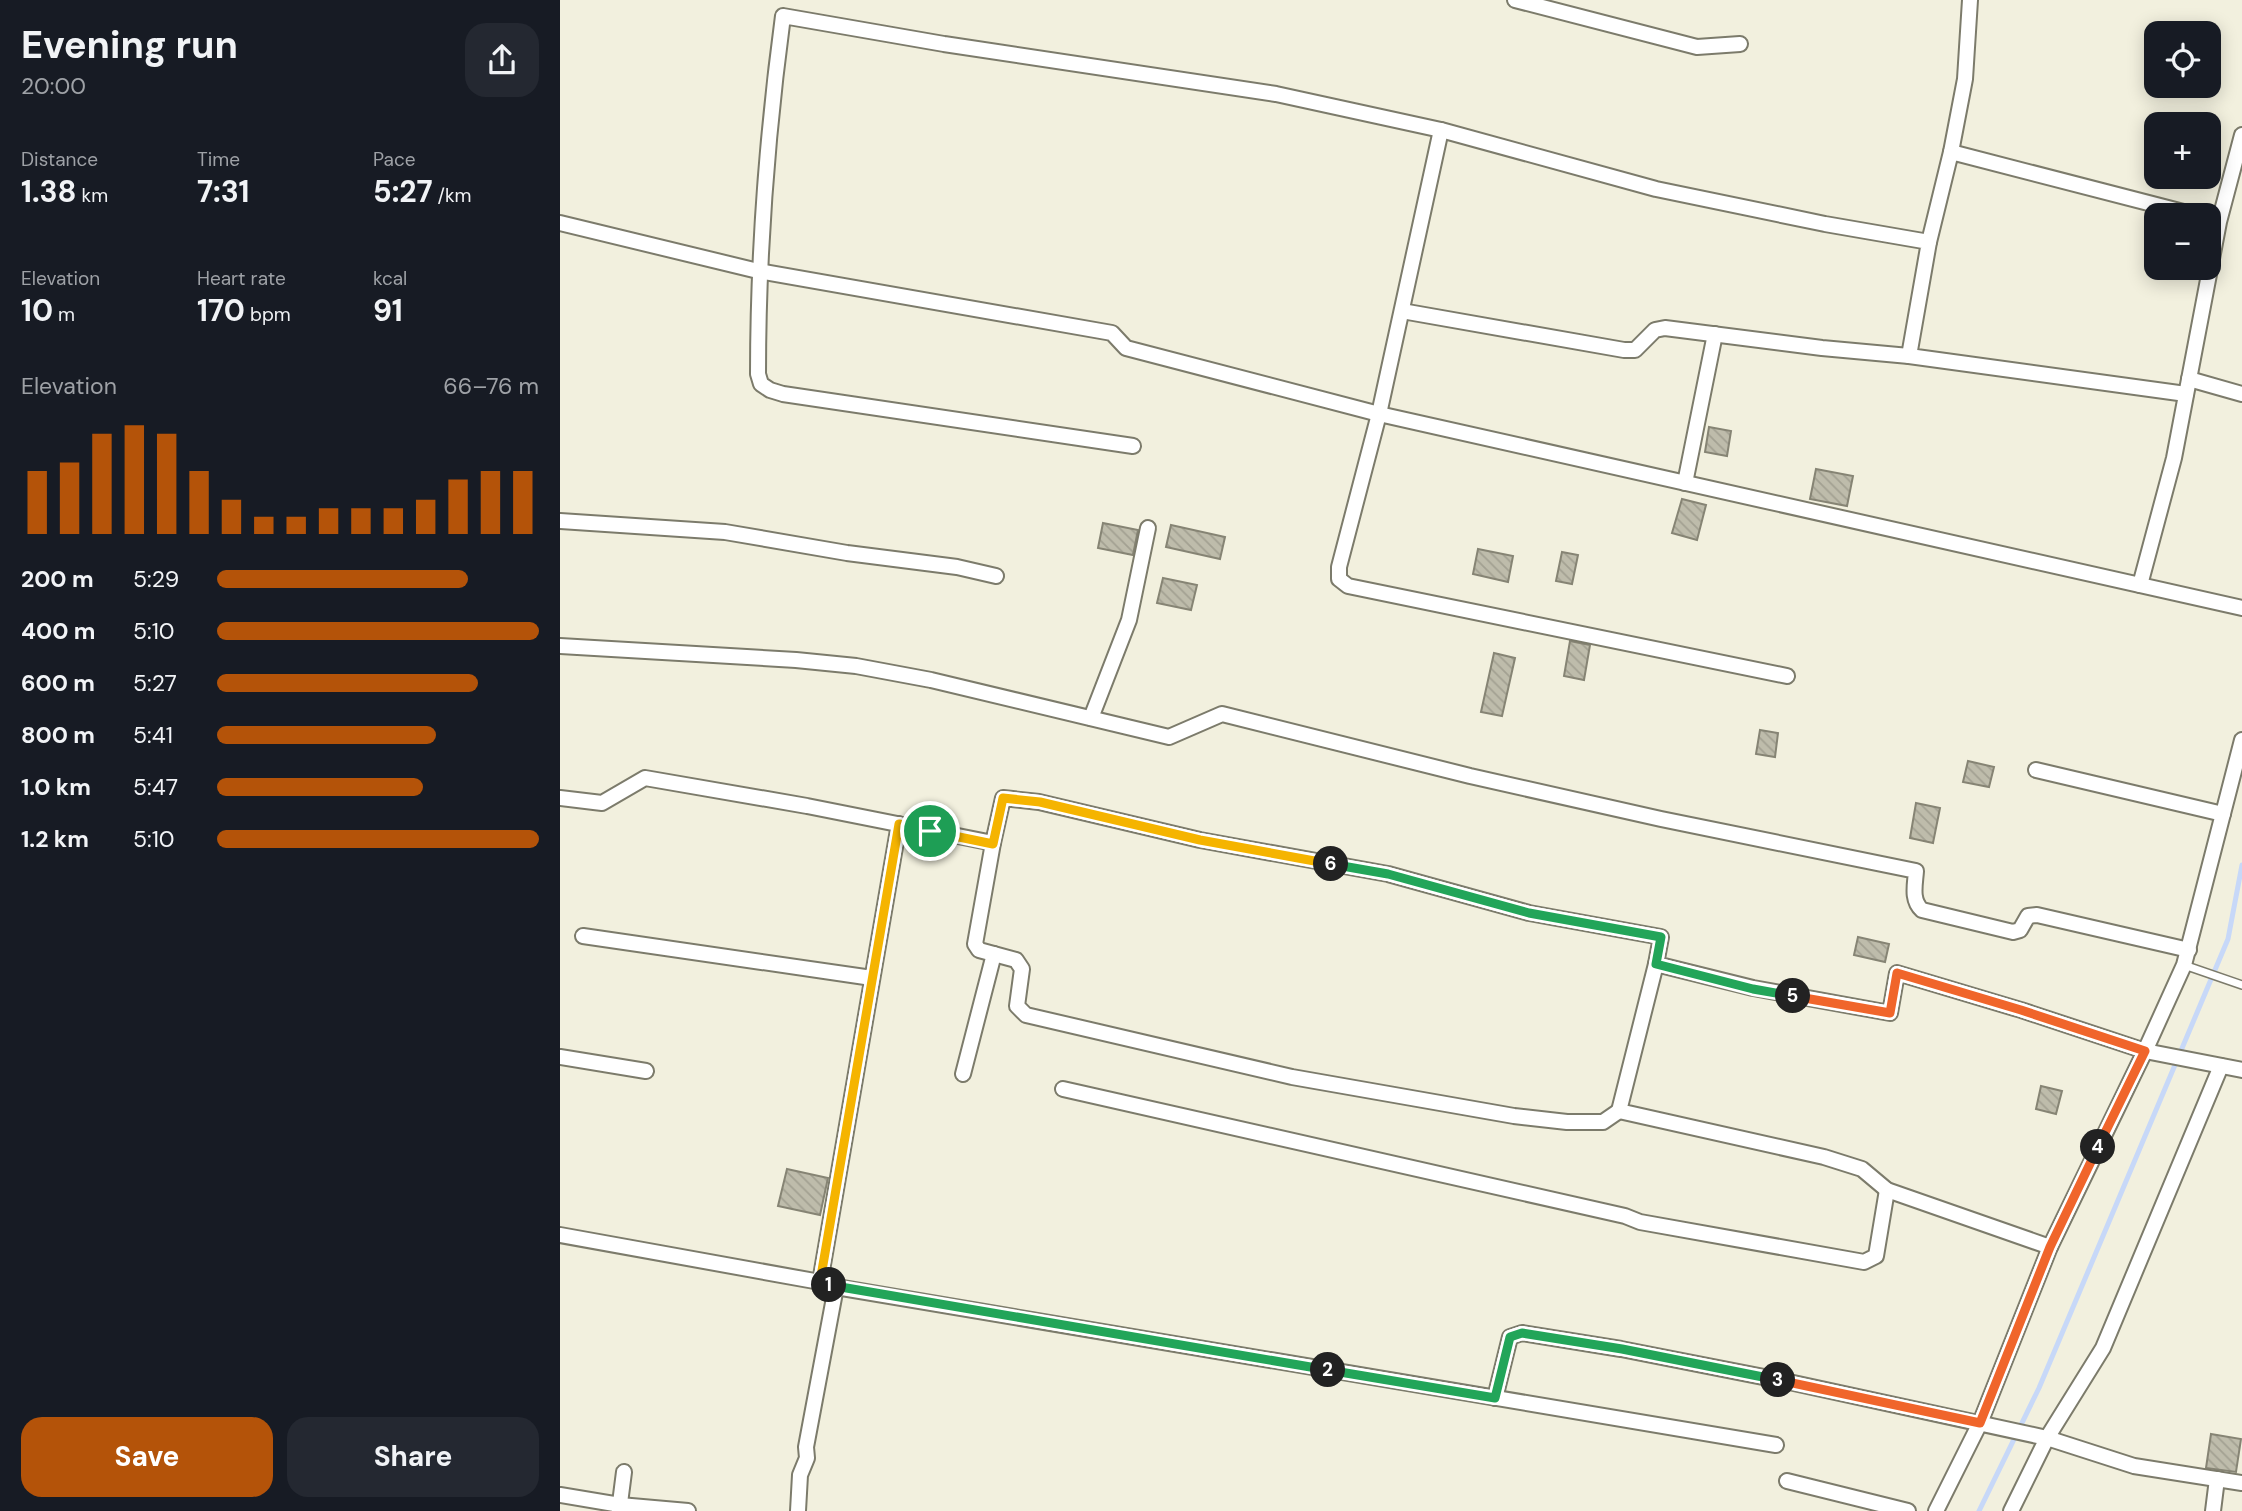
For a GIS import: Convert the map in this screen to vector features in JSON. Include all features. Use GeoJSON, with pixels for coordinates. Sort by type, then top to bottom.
{"type":"FeatureCollection","features":[{"type":"Feature","properties":{"kind":"street"},"geometry":{"type":"LineString","coordinates":[[1515,0],[1697,47],[1740,44]]}},
{"type":"Feature","properties":{"kind":"street"},"geometry":{"type":"LineString","coordinates":[[1909,356],[1929,242],[1965,79],[1970,0]]}},
{"type":"Feature","properties":{"kind":"street"},"geometry":{"type":"LineString","coordinates":[[1133,446],[770,390],[761,384],[758,374],[758,271],[768,146],[783,16],[1276,94],[1441,130],[1656,189],[1825,224],[1929,242]]}},
{"type":"Feature","properties":{"kind":"street"},"geometry":{"type":"LineString","coordinates":[[1441,130],[1379,414],[1339,567],[1339,579],[1348,586],[1787,676]]}},
{"type":"Feature","properties":{"kind":"street"},"geometry":{"type":"LineString","coordinates":[[2220,203],[2242,135]]}},
{"type":"Feature","properties":{"kind":"street"},"geometry":{"type":"LineString","coordinates":[[1951,152],[2149,203]]}},
{"type":"Feature","properties":{"kind":"street"},"geometry":{"type":"LineString","coordinates":[[560,223],[758,271],[1112,333],[1126,348],[1379,414],[2242,608]]}},
{"type":"Feature","properties":{"kind":"street"},"geometry":{"type":"LineString","coordinates":[[2140,585],[2174,458],[2205,280]]}},
{"type":"Feature","properties":{"kind":"street"},"geometry":{"type":"LineString","coordinates":[[1402,311],[1624,349],[1635,350],[1655,330],[1665,328],[2242,394]]}},
{"type":"Feature","properties":{"kind":"street"},"geometry":{"type":"LineString","coordinates":[[1685,483],[1715,334]]}},
{"type":"Feature","properties":{"kind":"street"},"geometry":{"type":"LineString","coordinates":[[560,521],[724,532],[847,553],[957,567],[996,576]]}},
{"type":"Feature","properties":{"kind":"street"},"geometry":{"type":"LineString","coordinates":[[1091,718],[1129,620],[1148,528]]}},
{"type":"Feature","properties":{"kind":"street"},"geometry":{"type":"LineString","coordinates":[[560,646],[856,666],[931,680],[1169,737],[1222,715],[1470,776],[1661,819],[1916,871],[1914,897],[1922,910],[2013,932],[2021,930],[2028,916],[2038,915],[2189,950]]}},
{"type":"Feature","properties":{"kind":"street"},"geometry":{"type":"LineString","coordinates":[[1936,1511],[1980,1423],[2050,1247],[2184,965],[2242,740]]}},
{"type":"Feature","properties":{"kind":"street"},"geometry":{"type":"LineString","coordinates":[[2036,770],[2223,814]]}},
{"type":"Feature","properties":{"kind":"street"},"geometry":{"type":"LineString","coordinates":[[560,798],[602,803],[645,778],[807,806],[993,844]]}},
{"type":"Feature","properties":{"kind":"street"},"geometry":{"type":"LineString","coordinates":[[1003,798],[1040,802],[1200,840],[1388,874],[1529,913],[1661,937],[1619,1111],[1602,1122],[1567,1122],[1514,1116],[1292,1077],[1026,1015],[1017,1006],[1022,969],[1020,963],[979,950],[975,944],[993,844],[1003,798]]}},
{"type":"Feature","properties":{"kind":"street"},"geometry":{"type":"LineString","coordinates":[[820,1282],[899,824]]}},
{"type":"Feature","properties":{"kind":"street"},"geometry":{"type":"LineString","coordinates":[[583,936],[872,978]]}},
{"type":"Feature","properties":{"kind":"street"},"geometry":{"type":"LineString","coordinates":[[963,1074],[994,954]]}},
{"type":"Feature","properties":{"kind":"street"},"geometry":{"type":"LineString","coordinates":[[1656,964],[1753,989],[1890,1013],[1897,973],[2145,1051],[2242,1070]]}},
{"type":"Feature","properties":{"kind":"street"},"geometry":{"type":"LineString","coordinates":[[560,1057],[646,1071]]}},
{"type":"Feature","properties":{"kind":"street"},"geometry":{"type":"LineString","coordinates":[[2011,1511],[2047,1438],[2103,1348],[2221,1066]]}},
{"type":"Feature","properties":{"kind":"street"},"geometry":{"type":"LineString","coordinates":[[1063,1089],[1625,1216],[1640,1222],[1864,1262],[1876,1256],[1887,1190]]}},
{"type":"Feature","properties":{"kind":"street"},"geometry":{"type":"LineString","coordinates":[[1619,1111],[1824,1157],[1862,1169],[1887,1190],[2050,1247]]}},
{"type":"Feature","properties":{"kind":"street"},"geometry":{"type":"LineString","coordinates":[[560,1235],[836,1287],[1776,1445]]}},
{"type":"Feature","properties":{"kind":"street"},"geometry":{"type":"LineString","coordinates":[[798,1511],[800,1475],[807,1458],[806,1447],[836,1287]]}},
{"type":"Feature","properties":{"kind":"street"},"geometry":{"type":"LineString","coordinates":[[1495,1398],[1510,1337],[1522,1333],[1634,1352],[1980,1423],[2047,1438],[2134,1466],[2242,1483]]}},
{"type":"Feature","properties":{"kind":"street"},"geometry":{"type":"LineString","coordinates":[[619,1508],[624,1472]]}},
{"type":"Feature","properties":{"kind":"street"},"geometry":{"type":"LineString","coordinates":[[2213,1511],[2217,1479]]}},
{"type":"Feature","properties":{"kind":"street"},"geometry":{"type":"LineString","coordinates":[[1787,1481],[1909,1511]]}},
{"type":"Feature","properties":{"kind":"street"},"geometry":{"type":"LineString","coordinates":[[560,1495],[619,1508],[688,1511]]}},
{"type":"Feature","properties":{"kind":"lane"},"geometry":{"type":"LineString","coordinates":[[2184,965],[2242,985]]}},
{"type":"Feature","properties":{"kind":"building"},"geometry":{"type":"Polygon","coordinates":[[[1709,427],[1731,431],[1727,456],[1705,452],[1709,427]]]}},
{"type":"Feature","properties":{"kind":"building"},"geometry":{"type":"Polygon","coordinates":[[[1816,469],[1853,476],[1847,506],[1810,499],[1816,469]]]}},
{"type":"Feature","properties":{"kind":"building"},"geometry":{"type":"Polygon","coordinates":[[[1682,499],[1706,505],[1697,540],[1672,533],[1682,499]]]}},
{"type":"Feature","properties":{"kind":"building"},"geometry":{"type":"Polygon","coordinates":[[[1103,523],[1138,530],[1133,555],[1098,548],[1103,523]]]}},
{"type":"Feature","properties":{"kind":"building"},"geometry":{"type":"Polygon","coordinates":[[[1171,525],[1225,537],[1220,559],[1166,547],[1171,525]]]}},
{"type":"Feature","properties":{"kind":"building"},"geometry":{"type":"Polygon","coordinates":[[[1478,549],[1513,556],[1508,582],[1473,574],[1478,549]]]}},
{"type":"Feature","properties":{"kind":"building"},"geometry":{"type":"Polygon","coordinates":[[[1562,552],[1578,555],[1572,584],[1556,581],[1562,552]]]}},
{"type":"Feature","properties":{"kind":"building"},"geometry":{"type":"Polygon","coordinates":[[[1163,578],[1197,585],[1191,610],[1157,603],[1163,578]]]}},
{"type":"Feature","properties":{"kind":"building"},"geometry":{"type":"Polygon","coordinates":[[[1570,641],[1590,645],[1584,680],[1564,676],[1570,641]]]}},
{"type":"Feature","properties":{"kind":"building"},"geometry":{"type":"Polygon","coordinates":[[[1494,653],[1515,658],[1502,716],[1481,712],[1494,653]]]}},
{"type":"Feature","properties":{"kind":"building"},"geometry":{"type":"Polygon","coordinates":[[[1760,730],[1778,733],[1775,757],[1756,754],[1760,730]]]}},
{"type":"Feature","properties":{"kind":"building"},"geometry":{"type":"Polygon","coordinates":[[[1968,761],[1994,767],[1989,787],[1963,782],[1968,761]]]}},
{"type":"Feature","properties":{"kind":"building"},"geometry":{"type":"Polygon","coordinates":[[[1916,803],[1940,808],[1933,843],[1910,838],[1916,803]]]}},
{"type":"Feature","properties":{"kind":"building"},"geometry":{"type":"Polygon","coordinates":[[[1858,937],[1889,944],[1885,962],[1854,955],[1858,937]]]}},
{"type":"Feature","properties":{"kind":"building"},"geometry":{"type":"Polygon","coordinates":[[[2041,1086],[2062,1091],[2056,1114],[2036,1109],[2041,1086]]]}},
{"type":"Feature","properties":{"kind":"building"},"geometry":{"type":"Polygon","coordinates":[[[787,1169],[828,1178],[820,1215],[778,1206],[787,1169]]]}},
{"type":"Feature","properties":{"kind":"building"},"geometry":{"type":"Polygon","coordinates":[[[2211,1434],[2241,1439],[2236,1472],[2206,1468],[2211,1434]]]}},
{"type":"Feature","properties":{"kind":"waterway"},"geometry":{"type":"LineString","coordinates":[[1979,1511],[2039,1388],[2228,939],[2242,865]]}},
{"type":"Feature","properties":{"kind":"route"},"geometry":{"type":"LineString","coordinates":[[1003,798],[1040,802],[1200,840],[1388,874],[1529,913],[1661,937],[1656,964],[1753,989],[1890,1013],[1897,973],[2145,1051],[2050,1247],[1980,1423],[1622,1349],[1522,1333],[1510,1337],[1495,1398],[836,1287],[820,1282],[899,824],[930,831],[993,844],[1003,798]]}}]}
